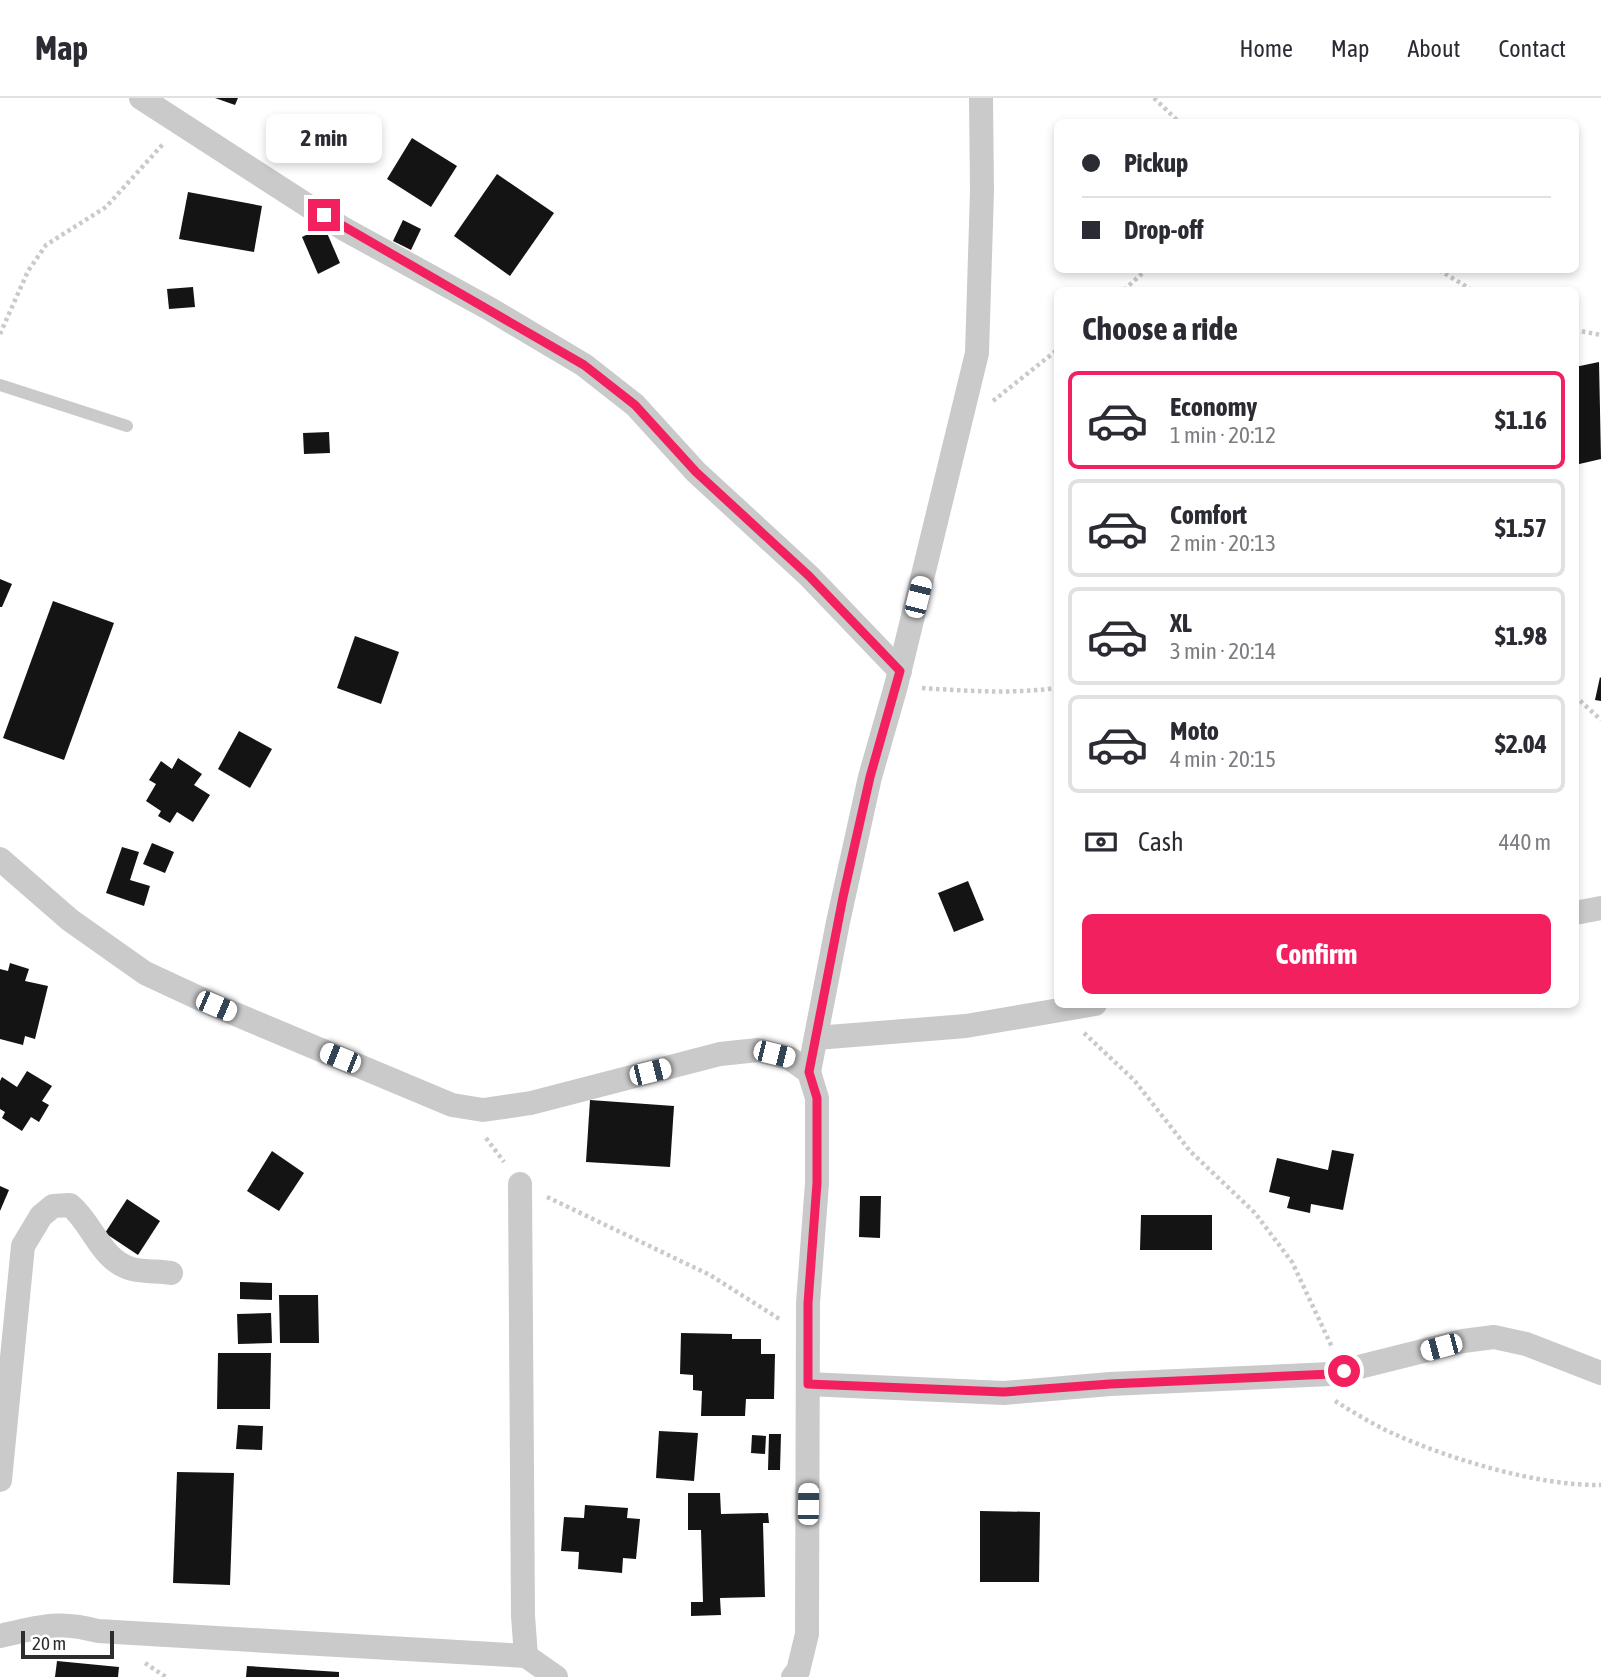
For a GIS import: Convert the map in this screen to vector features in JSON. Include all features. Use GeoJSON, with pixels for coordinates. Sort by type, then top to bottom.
{"type":"FeatureCollection","features":[{"type":"Feature","properties":{"kind":"street"},"geometry":{"type":"LineString","coordinates":[[141,98],[344,229],[584,365],[635,405],[696,472],[809,576],[898,679]]}},
{"type":"Feature","properties":{"kind":"street"},"geometry":{"type":"LineString","coordinates":[[793,1677],[798,1671],[807,1634],[808,1303],[817,1183],[817,1098],[809,1072],[864,803],[898,679],[977,353],[982,204],[981,98]]}},
{"type":"Feature","properties":{"kind":"street"},"geometry":{"type":"LineString","coordinates":[[0,859],[71,920],[145,973],[216,1006],[452,1105],[483,1110],[531,1103],[720,1054],[758,1050],[789,1058],[809,1072]]}},
{"type":"Feature","properties":{"kind":"street"},"geometry":{"type":"LineString","coordinates":[[1579,912],[1601,908]]}},
{"type":"Feature","properties":{"kind":"street"},"geometry":{"type":"LineString","coordinates":[[816,1038],[966,1026],[1076,1008]]}},
{"type":"Feature","properties":{"kind":"street"},"geometry":{"type":"LineString","coordinates":[[520,1184],[523,1615],[526,1656]]}},
{"type":"Feature","properties":{"kind":"street"},"geometry":{"type":"LineString","coordinates":[[0,1284],[41,1216],[53,1206],[71,1205],[82,1214],[99,1243],[118,1263],[133,1269],[171,1273]]}},
{"type":"Feature","properties":{"kind":"street"},"geometry":{"type":"LineString","coordinates":[[0,1479],[23,1246]]}},
{"type":"Feature","properties":{"kind":"street"},"geometry":{"type":"LineString","coordinates":[[808,1384],[1004,1392],[1110,1384],[1331,1374],[1463,1341],[1494,1337],[1526,1344],[1601,1373]]}},
{"type":"Feature","properties":{"kind":"street"},"geometry":{"type":"LineString","coordinates":[[0,1636],[50,1625],[75,1624],[98,1631],[526,1656],[556,1677]]}},
{"type":"Feature","properties":{"kind":"lane"},"geometry":{"type":"LineString","coordinates":[[0,385],[127,426]]}},
{"type":"Feature","properties":{"kind":"path"},"geometry":{"type":"LineString","coordinates":[[1154,98],[1176,119]]}},
{"type":"Feature","properties":{"kind":"path"},"geometry":{"type":"LineString","coordinates":[[0,334],[28,271],[46,245],[106,206],[183,123]]}},
{"type":"Feature","properties":{"kind":"path"},"geometry":{"type":"LineString","coordinates":[[1127,287],[1143,273]]}},
{"type":"Feature","properties":{"kind":"path"},"geometry":{"type":"LineString","coordinates":[[1444,273],[1467,287]]}},
{"type":"Feature","properties":{"kind":"path"},"geometry":{"type":"LineString","coordinates":[[1579,331],[1601,335]]}},
{"type":"Feature","properties":{"kind":"path"},"geometry":{"type":"LineString","coordinates":[[960,422],[996,399],[1054,352]]}},
{"type":"Feature","properties":{"kind":"path"},"geometry":{"type":"LineString","coordinates":[[898,679],[967,691],[1054,688]]}},
{"type":"Feature","properties":{"kind":"path"},"geometry":{"type":"LineString","coordinates":[[1579,700],[1601,720]]}},
{"type":"Feature","properties":{"kind":"path"},"geometry":{"type":"LineString","coordinates":[[1061,1011],[1134,1080],[1190,1151],[1255,1213],[1292,1262],[1344,1371]]}},
{"type":"Feature","properties":{"kind":"path"},"geometry":{"type":"LineString","coordinates":[[463,1107],[520,1184],[710,1275],[808,1338]]}},
{"type":"Feature","properties":{"kind":"path"},"geometry":{"type":"LineString","coordinates":[[1332,1400],[1390,1432],[1472,1464],[1574,1486],[1601,1485]]}},
{"type":"Feature","properties":{"kind":"building"},"geometry":{"type":"Polygon","coordinates":[[[215,98],[238,98],[235,105],[215,98]]]}},
{"type":"Feature","properties":{"kind":"building"},"geometry":{"type":"Polygon","coordinates":[[[412,138],[457,166],[431,207],[387,179],[412,138]]]}},
{"type":"Feature","properties":{"kind":"building"},"geometry":{"type":"Polygon","coordinates":[[[497,174],[554,213],[510,276],[454,236],[497,174]]]}},
{"type":"Feature","properties":{"kind":"building"},"geometry":{"type":"Polygon","coordinates":[[[188,192],[262,206],[254,252],[179,239],[188,192]]]}},
{"type":"Feature","properties":{"kind":"building"},"geometry":{"type":"Polygon","coordinates":[[[403,220],[421,229],[411,250],[393,241],[403,220]]]}},
{"type":"Feature","properties":{"kind":"building"},"geometry":{"type":"Polygon","coordinates":[[[324,226],[340,263],[318,274],[302,237],[324,226]]]}},
{"type":"Feature","properties":{"kind":"building"},"geometry":{"type":"Polygon","coordinates":[[[193,287],[195,307],[169,309],[167,289],[193,287]]]}},
{"type":"Feature","properties":{"kind":"building"},"geometry":{"type":"Polygon","coordinates":[[[1599,362],[1601,459],[1579,464],[1579,366],[1599,362]]]}},
{"type":"Feature","properties":{"kind":"building"},"geometry":{"type":"Polygon","coordinates":[[[329,432],[330,453],[304,454],[303,433],[329,432]]]}},
{"type":"Feature","properties":{"kind":"building"},"geometry":{"type":"Polygon","coordinates":[[[0,579],[12,584],[2,607],[0,607],[0,579]]]}},
{"type":"Feature","properties":{"kind":"building"},"geometry":{"type":"Polygon","coordinates":[[[53,601],[114,623],[64,760],[3,738],[53,601]]]}},
{"type":"Feature","properties":{"kind":"building"},"geometry":{"type":"Polygon","coordinates":[[[355,636],[399,652],[381,704],[337,688],[355,636]]]}},
{"type":"Feature","properties":{"kind":"building"},"geometry":{"type":"Polygon","coordinates":[[[1601,678],[1601,701],[1595,700],[1601,678]]]}},
{"type":"Feature","properties":{"kind":"building"},"geometry":{"type":"Polygon","coordinates":[[[239,731],[272,749],[250,788],[218,769],[239,731]]]}},
{"type":"Feature","properties":{"kind":"building"},"geometry":{"type":"Polygon","coordinates":[[[178,758],[202,774],[194,785],[210,795],[193,822],[177,812],[170,823],[158,816],[161,811],[146,801],[156,784],[149,780],[161,761],[172,769],[178,758]]]}},
{"type":"Feature","properties":{"kind":"building"},"geometry":{"type":"Polygon","coordinates":[[[152,843],[174,852],[165,873],[143,864],[152,843]]]}},
{"type":"Feature","properties":{"kind":"building"},"geometry":{"type":"Polygon","coordinates":[[[122,847],[139,852],[130,880],[150,886],[144,906],[106,893],[122,847]]]}},
{"type":"Feature","properties":{"kind":"building"},"geometry":{"type":"Polygon","coordinates":[[[968,881],[984,920],[954,932],[938,893],[968,881]]]}},
{"type":"Feature","properties":{"kind":"building"},"geometry":{"type":"Polygon","coordinates":[[[10,963],[29,969],[25,981],[48,986],[35,1039],[25,1036],[23,1045],[0,1039],[0,969],[8,971],[10,963]]]}},
{"type":"Feature","properties":{"kind":"building"},"geometry":{"type":"Polygon","coordinates":[[[27,1071],[52,1086],[42,1101],[49,1105],[39,1122],[31,1117],[22,1131],[2,1118],[5,1112],[0,1109],[0,1081],[2,1077],[17,1087],[27,1071]]]}},
{"type":"Feature","properties":{"kind":"building"},"geometry":{"type":"Polygon","coordinates":[[[590,1100],[674,1106],[670,1167],[586,1162],[590,1100]]]}},
{"type":"Feature","properties":{"kind":"building"},"geometry":{"type":"Polygon","coordinates":[[[1332,1150],[1354,1154],[1343,1210],[1311,1204],[1310,1213],[1287,1208],[1290,1197],[1269,1192],[1277,1158],[1328,1170],[1332,1150]]]}},
{"type":"Feature","properties":{"kind":"building"},"geometry":{"type":"Polygon","coordinates":[[[272,1151],[304,1173],[279,1211],[247,1191],[272,1151]]]}},
{"type":"Feature","properties":{"kind":"building"},"geometry":{"type":"Polygon","coordinates":[[[0,1186],[9,1190],[0,1211],[0,1186]]]}},
{"type":"Feature","properties":{"kind":"building"},"geometry":{"type":"Polygon","coordinates":[[[860,1196],[881,1196],[880,1238],[859,1237],[860,1196]]]}},
{"type":"Feature","properties":{"kind":"building"},"geometry":{"type":"Polygon","coordinates":[[[127,1199],[160,1221],[138,1255],[105,1233],[127,1199]]]}},
{"type":"Feature","properties":{"kind":"building"},"geometry":{"type":"Polygon","coordinates":[[[1141,1215],[1212,1215],[1212,1250],[1140,1250],[1141,1215]]]}},
{"type":"Feature","properties":{"kind":"building"},"geometry":{"type":"Polygon","coordinates":[[[240,1282],[272,1283],[272,1300],[240,1299],[240,1282]]]}},
{"type":"Feature","properties":{"kind":"building"},"geometry":{"type":"Polygon","coordinates":[[[279,1295],[318,1295],[319,1343],[280,1343],[279,1295]]]}},
{"type":"Feature","properties":{"kind":"building"},"geometry":{"type":"Polygon","coordinates":[[[271,1313],[272,1343],[238,1344],[237,1314],[271,1313]]]}},
{"type":"Feature","properties":{"kind":"building"},"geometry":{"type":"Polygon","coordinates":[[[681,1333],[732,1334],[732,1339],[761,1339],[761,1354],[775,1354],[774,1399],[746,1399],[745,1416],[701,1416],[702,1391],[693,1390],[693,1375],[680,1374],[681,1333]]]}},
{"type":"Feature","properties":{"kind":"building"},"geometry":{"type":"Polygon","coordinates":[[[218,1353],[271,1353],[270,1409],[217,1409],[218,1353]]]}},
{"type":"Feature","properties":{"kind":"building"},"geometry":{"type":"Polygon","coordinates":[[[238,1425],[263,1426],[262,1450],[236,1449],[238,1425]]]}},
{"type":"Feature","properties":{"kind":"building"},"geometry":{"type":"Polygon","coordinates":[[[659,1431],[698,1433],[694,1481],[656,1478],[659,1431]]]}},
{"type":"Feature","properties":{"kind":"building"},"geometry":{"type":"Polygon","coordinates":[[[769,1434],[781,1434],[780,1470],[768,1470],[769,1434]]]}},
{"type":"Feature","properties":{"kind":"building"},"geometry":{"type":"Polygon","coordinates":[[[752,1435],[766,1436],[765,1454],[751,1453],[752,1435]]]}},
{"type":"Feature","properties":{"kind":"building"},"geometry":{"type":"Polygon","coordinates":[[[177,1472],[234,1473],[230,1585],[173,1583],[177,1472]]]}},
{"type":"Feature","properties":{"kind":"building"},"geometry":{"type":"Polygon","coordinates":[[[688,1493],[720,1493],[721,1514],[768,1513],[769,1523],[763,1523],[765,1597],[720,1598],[721,1615],[691,1616],[691,1602],[703,1602],[701,1530],[688,1530],[688,1493]]]}},
{"type":"Feature","properties":{"kind":"building"},"geometry":{"type":"Polygon","coordinates":[[[585,1505],[628,1508],[627,1518],[640,1519],[636,1559],[623,1558],[622,1573],[578,1569],[579,1552],[561,1551],[564,1517],[584,1518],[585,1505]]]}},
{"type":"Feature","properties":{"kind":"building"},"geometry":{"type":"Polygon","coordinates":[[[980,1511],[1040,1512],[1039,1582],[980,1582],[980,1511]]]}},
{"type":"Feature","properties":{"kind":"building"},"geometry":{"type":"Polygon","coordinates":[[[57,1661],[119,1667],[118,1677],[55,1677],[57,1661]]]}},
{"type":"Feature","properties":{"kind":"building"},"geometry":{"type":"Polygon","coordinates":[[[247,1666],[339,1672],[339,1677],[246,1677],[247,1666]]]}},
{"type":"Feature","properties":{"kind":"route"},"geometry":{"type":"LineString","coordinates":[[324,215],[344,229],[490,309],[584,365],[635,405],[696,472],[809,576],[900,671],[870,777],[843,897],[809,1072],[817,1098],[817,1183],[808,1303],[808,1384],[1004,1392],[1110,1384],[1331,1374],[1344,1371]]}}]}
